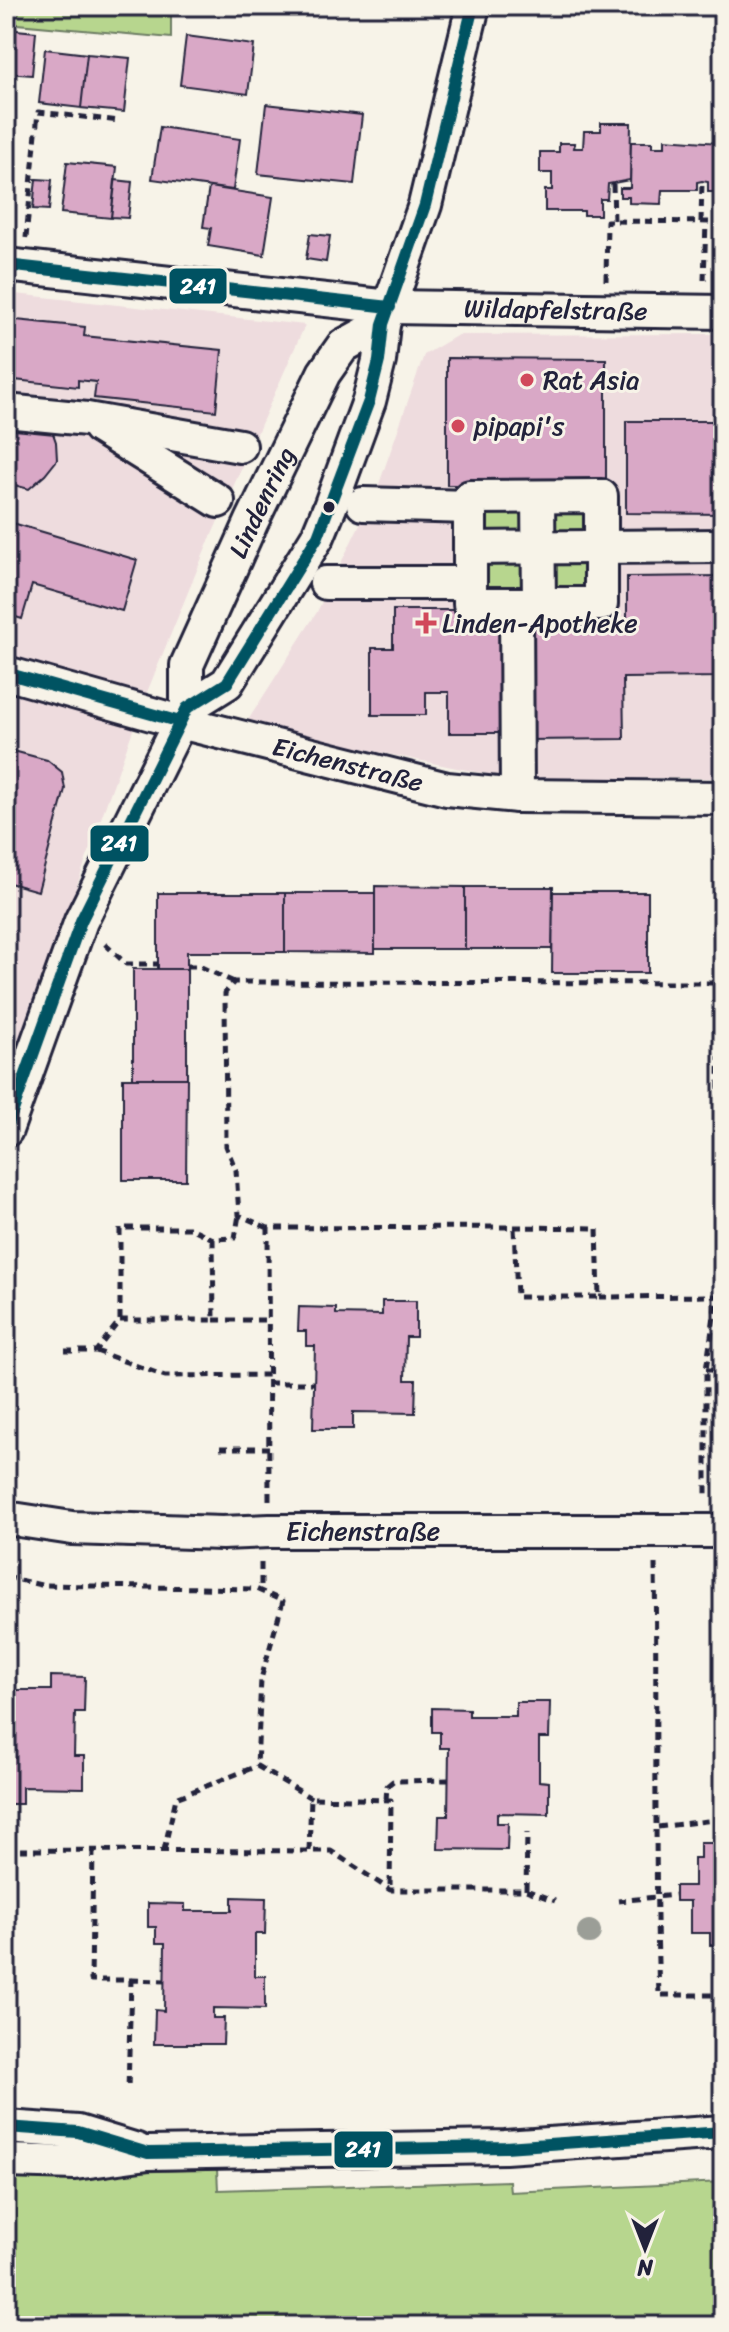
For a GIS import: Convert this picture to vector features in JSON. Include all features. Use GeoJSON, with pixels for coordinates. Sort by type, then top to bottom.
{"type":"FeatureCollection","features":[{"type":"Feature","properties":{"kind":"street"},"geometry":{"type":"LineString","coordinates":[[183,715],[227,683],[318,536],[369,401],[386,315],[425,205],[473,6]]}},
{"type":"Feature","properties":{"kind":"street","name":"Wildapfelstraße"},"geometry":{"type":"LineString","coordinates":[[14,266],[386,315],[606,310],[713,312]]}},
{"type":"Feature","properties":{"kind":"street","name":"Lindenring"},"geometry":{"type":"LineString","coordinates":[[6,1130],[81,921],[183,715],[187,665],[252,521],[324,373],[343,346],[386,315]]}},
{"type":"Feature","properties":{"kind":"street"},"geometry":{"type":"LineString","coordinates":[[6,411],[87,419],[240,446]]}},
{"type":"Feature","properties":{"kind":"street"},"geometry":{"type":"LineString","coordinates":[[87,419],[218,501]]}},
{"type":"Feature","properties":{"kind":"street"},"geometry":{"type":"LineString","coordinates":[[601,496],[601,604],[470,604],[470,497],[538,497],[601,496]]}},
{"type":"Feature","properties":{"kind":"street"},"geometry":{"type":"LineString","coordinates":[[517,796],[528,604],[538,547],[538,497]]}},
{"type":"Feature","properties":{"kind":"street"},"geometry":{"type":"LineString","coordinates":[[363,504],[470,507]]}},
{"type":"Feature","properties":{"kind":"street"},"geometry":{"type":"LineString","coordinates":[[470,548],[723,546]]}},
{"type":"Feature","properties":{"kind":"street"},"geometry":{"type":"LineString","coordinates":[[326,583],[470,583]]}},
{"type":"Feature","properties":{"kind":"street","name":"Eichenstraße"},"geometry":{"type":"LineString","coordinates":[[6,673],[183,715],[447,789],[517,796],[723,798]]}},
{"type":"Feature","properties":{"kind":"street","name":"Eichenstraße"},"geometry":{"type":"LineString","coordinates":[[6,1518],[72,1528],[222,1533],[714,1531]]}},
{"type":"Feature","properties":{"kind":"street"},"geometry":{"type":"LineString","coordinates":[[6,2127],[78,2132],[148,2153]]}},
{"type":"Feature","properties":{"kind":"street"},"geometry":{"type":"LineString","coordinates":[[6,2161],[75,2163],[148,2153],[505,2147],[723,2132]]}},
{"type":"Feature","properties":{"kind":"path"},"geometry":{"type":"LineString","coordinates":[[14,266],[38,112],[120,121]]}},
{"type":"Feature","properties":{"kind":"path"},"geometry":{"type":"LineString","coordinates":[[702,181],[713,312]]}},
{"type":"Feature","properties":{"kind":"path"},"geometry":{"type":"LineString","coordinates":[[613,184],[614,221]]}},
{"type":"Feature","properties":{"kind":"path"},"geometry":{"type":"LineString","coordinates":[[606,310],[607,221],[723,222]]}},
{"type":"Feature","properties":{"kind":"path"},"geometry":{"type":"LineString","coordinates":[[714,1531],[706,1370],[717,1296],[720,1247],[723,881]]}},
{"type":"Feature","properties":{"kind":"path"},"geometry":{"type":"LineString","coordinates":[[126,964],[158,964]]}},
{"type":"Feature","properties":{"kind":"path"},"geometry":{"type":"LineString","coordinates":[[187,966],[199,966],[234,982],[722,983]]}},
{"type":"Feature","properties":{"kind":"path"},"geometry":{"type":"LineString","coordinates":[[96,1351],[120,1320],[120,1228],[191,1228],[213,1239],[235,1238],[239,1215],[236,1170],[226,1146],[225,993],[234,982]]}},
{"type":"Feature","properties":{"kind":"path"},"geometry":{"type":"LineString","coordinates":[[239,1215],[268,1228],[597,1228],[599,1297]]}},
{"type":"Feature","properties":{"kind":"path"},"geometry":{"type":"LineString","coordinates":[[514,1227],[517,1297],[717,1296]]}},
{"type":"Feature","properties":{"kind":"path"},"geometry":{"type":"LineString","coordinates":[[268,1228],[270,1531]]}},
{"type":"Feature","properties":{"kind":"path"},"geometry":{"type":"LineString","coordinates":[[213,1239],[214,1320]]}},
{"type":"Feature","properties":{"kind":"path"},"geometry":{"type":"LineString","coordinates":[[120,1320],[267,1320]]}},
{"type":"Feature","properties":{"kind":"path"},"geometry":{"type":"LineString","coordinates":[[65,1351],[96,1351],[165,1376],[268,1375]]}},
{"type":"Feature","properties":{"kind":"path"},"geometry":{"type":"LineString","coordinates":[[706,1370],[723,1370]]}},
{"type":"Feature","properties":{"kind":"path"},"geometry":{"type":"LineString","coordinates":[[268,1383],[314,1383]]}},
{"type":"Feature","properties":{"kind":"path"},"geometry":{"type":"LineString","coordinates":[[220,1448],[269,1448]]}},
{"type":"Feature","properties":{"kind":"path"},"geometry":{"type":"LineString","coordinates":[[655,1530],[659,1995],[723,1995]]}},
{"type":"Feature","properties":{"kind":"path"},"geometry":{"type":"LineString","coordinates":[[6,1577],[41,1585],[256,1589],[283,1601],[261,1679],[257,1766]]}},
{"type":"Feature","properties":{"kind":"path"},"geometry":{"type":"LineString","coordinates":[[257,1766],[311,1798],[391,1800],[390,1890]]}},
{"type":"Feature","properties":{"kind":"path"},"geometry":{"type":"LineString","coordinates":[[164,1850],[176,1798],[257,1766]]}},
{"type":"Feature","properties":{"kind":"path"},"geometry":{"type":"LineString","coordinates":[[386,1800],[387,1786],[393,1781],[448,1780]]}},
{"type":"Feature","properties":{"kind":"path"},"geometry":{"type":"LineString","coordinates":[[309,1851],[311,1798]]}},
{"type":"Feature","properties":{"kind":"path"},"geometry":{"type":"LineString","coordinates":[[658,1827],[723,1819]]}},
{"type":"Feature","properties":{"kind":"path"},"geometry":{"type":"LineString","coordinates":[[526,1890],[527,1833]]}},
{"type":"Feature","properties":{"kind":"path"},"geometry":{"type":"LineString","coordinates":[[6,1850],[331,1851],[390,1890],[526,1890],[555,1901]]}},
{"type":"Feature","properties":{"kind":"path"},"geometry":{"type":"LineString","coordinates":[[93,1850],[91,1980],[164,1981]]}},
{"type":"Feature","properties":{"kind":"path"},"geometry":{"type":"LineString","coordinates":[[618,1901],[675,1895]]}},
{"type":"Feature","properties":{"kind":"path"},"geometry":{"type":"LineString","coordinates":[[128,2090],[131,1980]]}},
{"type":"Feature","properties":{"kind":"shaded area"},"geometry":{"type":"Polygon","coordinates":[[[6,293],[305,325],[206,548],[143,702],[6,1082],[6,293]]]}},
{"type":"Feature","properties":{"kind":"shaded area"},"geometry":{"type":"Polygon","coordinates":[[[723,334],[723,778],[506,778],[245,725],[317,612],[378,487],[424,355],[458,335],[723,334]]]}},
{"type":"Feature","properties":{"kind":"green space"},"geometry":{"type":"Polygon","coordinates":[[[6,6],[171,6],[171,38],[6,23],[6,6]]]}},
{"type":"Feature","properties":{"kind":"green space"},"geometry":{"type":"Polygon","coordinates":[[[481,509],[592,509],[593,595],[482,596],[481,509]]]}},
{"type":"Feature","properties":{"kind":"green space"},"geometry":{"type":"Polygon","coordinates":[[[217,2169],[218,2190],[509,2181],[510,2192],[723,2182],[723,2326],[6,2326],[6,2176],[217,2169]]]}},
{"type":"Feature","properties":{"kind":"building"},"geometry":{"type":"Polygon","coordinates":[[[6,29],[36,32],[32,75],[6,73],[6,29]]]}},
{"type":"Feature","properties":{"kind":"building"},"geometry":{"type":"Polygon","coordinates":[[[186,36],[254,45],[248,94],[180,85],[186,36]]]}},
{"type":"Feature","properties":{"kind":"building"},"geometry":{"type":"Polygon","coordinates":[[[45,49],[87,54],[81,108],[39,103],[45,49]]]}},
{"type":"Feature","properties":{"kind":"building"},"geometry":{"type":"Polygon","coordinates":[[[87,54],[130,58],[124,112],[81,108],[87,54]]]}},
{"type":"Feature","properties":{"kind":"building"},"geometry":{"type":"Polygon","coordinates":[[[266,104],[362,115],[354,184],[258,174],[266,104]]]}},
{"type":"Feature","properties":{"kind":"building"},"geometry":{"type":"Polygon","coordinates":[[[601,123],[631,123],[630,180],[608,184],[607,199],[600,199],[600,215],[584,215],[584,211],[545,211],[545,190],[552,190],[552,173],[540,173],[540,152],[559,152],[559,143],[575,143],[574,148],[583,148],[584,131],[601,131],[601,123]]]}},
{"type":"Feature","properties":{"kind":"building"},"geometry":{"type":"Polygon","coordinates":[[[160,127],[240,139],[233,190],[152,179],[160,127]]]}},
{"type":"Feature","properties":{"kind":"building"},"geometry":{"type":"Polygon","coordinates":[[[719,134],[723,134],[723,192],[708,192],[708,182],[702,181],[697,182],[697,190],[662,190],[661,204],[629,203],[629,197],[620,197],[620,188],[630,188],[631,142],[652,142],[652,147],[665,147],[665,139],[719,143],[719,134]]]}},
{"type":"Feature","properties":{"kind":"building"},"geometry":{"type":"Polygon","coordinates":[[[67,162],[117,167],[111,218],[61,213],[67,162]]]}},
{"type":"Feature","properties":{"kind":"building"},"geometry":{"type":"Polygon","coordinates":[[[36,179],[52,180],[49,210],[33,209],[36,179]]]}},
{"type":"Feature","properties":{"kind":"building"},"geometry":{"type":"Polygon","coordinates":[[[115,180],[132,182],[128,218],[111,217],[115,180]]]}},
{"type":"Feature","properties":{"kind":"building"},"geometry":{"type":"Polygon","coordinates":[[[209,187],[273,197],[264,255],[208,246],[211,228],[203,227],[209,187]]]}},
{"type":"Feature","properties":{"kind":"building"},"geometry":{"type":"Polygon","coordinates":[[[310,234],[330,236],[326,262],[306,259],[310,234]]]}},
{"type":"Feature","properties":{"kind":"building"},"geometry":{"type":"Polygon","coordinates":[[[6,319],[85,327],[84,336],[222,350],[216,411],[94,398],[96,382],[78,380],[78,387],[6,379],[6,319]]]}},
{"type":"Feature","properties":{"kind":"building"},"geometry":{"type":"Polygon","coordinates":[[[447,358],[606,359],[606,485],[447,485],[447,358]]]}},
{"type":"Feature","properties":{"kind":"building"},"geometry":{"type":"Polygon","coordinates":[[[626,421],[723,421],[723,514],[626,513],[626,421]]]}},
{"type":"Feature","properties":{"kind":"building"},"geometry":{"type":"Polygon","coordinates":[[[6,422],[50,425],[56,442],[57,460],[29,489],[6,483],[6,422]]]}},
{"type":"Feature","properties":{"kind":"building"},"geometry":{"type":"Polygon","coordinates":[[[6,521],[137,560],[122,611],[32,585],[22,619],[6,614],[6,521]]]}},
{"type":"Feature","properties":{"kind":"building"},"geometry":{"type":"Polygon","coordinates":[[[723,576],[723,677],[623,678],[624,739],[527,740],[526,628],[627,627],[627,577],[723,576]]]}},
{"type":"Feature","properties":{"kind":"building"},"geometry":{"type":"Polygon","coordinates":[[[393,610],[461,610],[461,625],[505,625],[505,733],[449,733],[449,692],[426,692],[426,715],[372,715],[372,648],[393,648],[393,610]]]}},
{"type":"Feature","properties":{"kind":"building"},"geometry":{"type":"Polygon","coordinates":[[[6,749],[47,760],[62,772],[65,789],[38,891],[6,882],[6,749]]]}},
{"type":"Feature","properties":{"kind":"building"},"geometry":{"type":"Polygon","coordinates":[[[375,886],[465,887],[465,949],[375,949],[375,886]]]}},
{"type":"Feature","properties":{"kind":"building"},"geometry":{"type":"Polygon","coordinates":[[[465,887],[553,887],[552,949],[465,949],[465,887]]]}},
{"type":"Feature","properties":{"kind":"building"},"geometry":{"type":"Polygon","coordinates":[[[553,892],[648,892],[648,973],[552,973],[553,892]]]}},
{"type":"Feature","properties":{"kind":"building"},"geometry":{"type":"Polygon","coordinates":[[[158,893],[285,893],[285,952],[187,952],[187,969],[158,969],[158,893]]]}},
{"type":"Feature","properties":{"kind":"building"},"geometry":{"type":"Polygon","coordinates":[[[285,893],[375,893],[375,953],[285,952],[285,893]]]}},
{"type":"Feature","properties":{"kind":"building"},"geometry":{"type":"Polygon","coordinates":[[[133,969],[187,969],[187,1078],[133,1078],[133,969]]]}},
{"type":"Feature","properties":{"kind":"building"},"geometry":{"type":"Polygon","coordinates":[[[123,1078],[187,1078],[186,1180],[123,1180],[123,1078]]]}},
{"type":"Feature","properties":{"kind":"building"},"geometry":{"type":"Polygon","coordinates":[[[382,1301],[416,1301],[416,1337],[406,1337],[405,1380],[416,1380],[415,1413],[353,1412],[353,1429],[313,1429],[315,1346],[306,1346],[306,1331],[298,1331],[299,1307],[336,1308],[336,1314],[382,1315],[382,1301]]]}},
{"type":"Feature","properties":{"kind":"building"},"geometry":{"type":"Polygon","coordinates":[[[51,1676],[85,1677],[84,1712],[75,1712],[74,1756],[84,1756],[84,1788],[22,1787],[22,1804],[6,1804],[6,1690],[51,1690],[51,1676]]]}},
{"type":"Feature","properties":{"kind":"building"},"geometry":{"type":"Polygon","coordinates":[[[516,1702],[550,1702],[549,1738],[539,1738],[539,1781],[549,1782],[549,1814],[497,1813],[497,1823],[508,1823],[507,1850],[438,1849],[439,1816],[448,1816],[449,1748],[440,1748],[440,1732],[432,1732],[432,1708],[469,1709],[469,1716],[516,1716],[516,1702]]]}},
{"type":"Feature","properties":{"kind":"building"},"geometry":{"type":"Polygon","coordinates":[[[700,1843],[723,1843],[723,1945],[710,1945],[710,1933],[690,1933],[690,1901],[675,1901],[675,1886],[694,1886],[694,1858],[700,1858],[700,1843]]]}},
{"type":"Feature","properties":{"kind":"building"},"geometry":{"type":"Polygon","coordinates":[[[232,1897],[266,1898],[265,1934],[255,1934],[255,1976],[265,1976],[265,2009],[213,2008],[213,2018],[224,2018],[223,2044],[154,2044],[155,2010],[164,2011],[165,1943],[156,1943],[156,1927],[148,1927],[148,1903],[185,1904],[185,1911],[232,1911],[232,1897]]]}},
{"type":"Feature","properties":{"kind":"transit line","name":"241"},"geometry":{"type":"LineString","coordinates":[[6,1130],[81,921],[187,708],[227,683],[318,536],[369,401],[379,361],[383,324],[425,205],[473,6]]}},
{"type":"Feature","properties":{"kind":"transit line","name":"241"},"geometry":{"type":"LineString","coordinates":[[6,265],[390,307]]}},
{"type":"Feature","properties":{"kind":"transit line","name":"241"},"geometry":{"type":"LineString","coordinates":[[6,673],[180,722]]}},
{"type":"Feature","properties":{"kind":"transit line","name":"241"},"geometry":{"type":"LineString","coordinates":[[6,2127],[78,2132],[148,2153],[505,2147],[723,2132]]}},
{"type":"Feature","properties":{"kind":"place","name":"Rat Asia"},"geometry":{"type":"Point","coordinates":[527,380]}},
{"type":"Feature","properties":{"kind":"place","name":"pipapi's"},"geometry":{"type":"Point","coordinates":[458,426]}},
{"type":"Feature","properties":{"kind":"place","name":"Linden-Apotheke"},"geometry":{"type":"Point","coordinates":[426,623]}}]}
